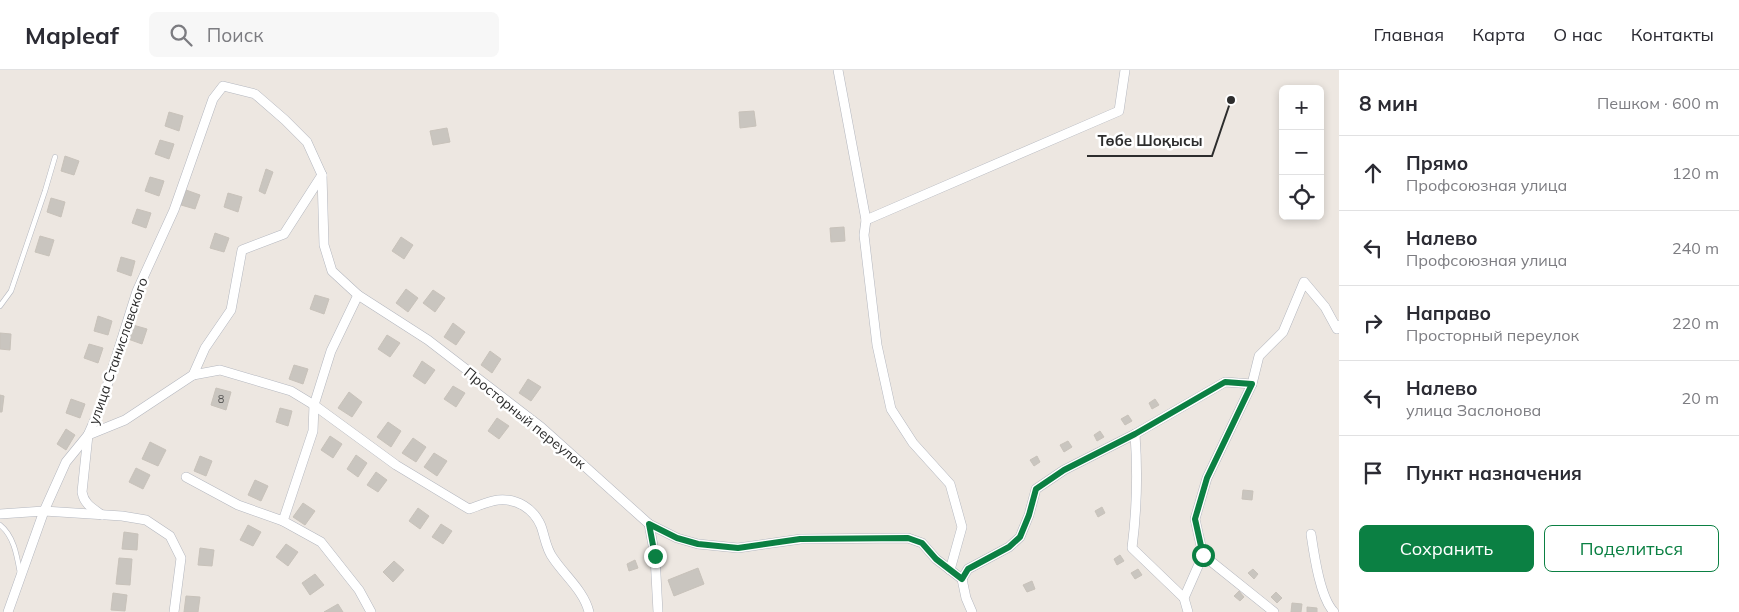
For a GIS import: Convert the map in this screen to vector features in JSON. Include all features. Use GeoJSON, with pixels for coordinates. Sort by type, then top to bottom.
{"type":"FeatureCollection","features":[{"type":"Feature","properties":{"kind":"street"},"geometry":{"type":"LineString","coordinates":[[838,70],[866,220],[864,235],[877,345],[891,409],[913,443],[950,484],[962,527],[950,570]]}},
{"type":"Feature","properties":{"kind":"street"},"geometry":{"type":"LineString","coordinates":[[866,220],[1119,111],[1125,70]]}},
{"type":"Feature","properties":{"kind":"street","name":"Просторный переулок"},"geometry":{"type":"LineString","coordinates":[[223,86],[255,94],[307,142],[322,175],[324,245],[332,271],[358,295],[428,340],[541,427],[649,524],[677,538],[698,544],[738,548],[800,539],[908,538],[922,543],[936,559],[962,579]]}},
{"type":"Feature","properties":{"kind":"street","name":"улица Станиславского"},"geometry":{"type":"LineString","coordinates":[[8,612],[44,511],[66,462],[88,435],[100,408],[137,291],[174,210],[213,99],[223,86]]}},
{"type":"Feature","properties":{"kind":"street"},"geometry":{"type":"LineString","coordinates":[[193,375],[205,348],[231,310],[242,250],[284,234],[322,175]]}},
{"type":"Feature","properties":{"kind":"street"},"geometry":{"type":"LineString","coordinates":[[1184,598],[1203,555],[1195,519],[1207,478],[1252,384],[1259,356],[1283,332],[1304,282],[1325,307],[1337,329],[1339,325]]}},
{"type":"Feature","properties":{"kind":"street"},"geometry":{"type":"LineString","coordinates":[[284,522],[313,431],[314,405],[331,351],[358,295]]}},
{"type":"Feature","properties":{"kind":"street"},"geometry":{"type":"LineString","coordinates":[[102,515],[86,504],[83,499],[82,492],[88,435],[125,420],[193,375],[220,370],[291,391],[314,405],[396,465],[469,509],[497,500],[521,503],[532,512],[540,524],[550,555],[577,588],[586,602],[589,612]]}},
{"type":"Feature","properties":{"kind":"street"},"geometry":{"type":"LineString","coordinates":[[972,612],[966,598],[962,579],[968,569],[1009,547],[1020,537],[1029,515],[1036,489],[1064,470],[1135,434],[1225,382],[1252,384]]}},
{"type":"Feature","properties":{"kind":"street"},"geometry":{"type":"LineString","coordinates":[[1135,434],[1138,474],[1137,515],[1132,548],[1184,598],[1188,612]]}},
{"type":"Feature","properties":{"kind":"street"},"geometry":{"type":"LineString","coordinates":[[186,477],[238,505],[284,522],[321,542],[359,590],[371,612]]}},
{"type":"Feature","properties":{"kind":"street"},"geometry":{"type":"LineString","coordinates":[[0,514],[44,511],[146,520],[170,536],[181,558],[174,612]]}},
{"type":"Feature","properties":{"kind":"street"},"geometry":{"type":"LineString","coordinates":[[649,524],[655,556],[658,612]]}},
{"type":"Feature","properties":{"kind":"street"},"geometry":{"type":"LineString","coordinates":[[1312,534],[1314,554],[1327,605],[1334,612]]}},
{"type":"Feature","properties":{"kind":"street"},"geometry":{"type":"LineString","coordinates":[[1203,555],[1274,612]]}},
{"type":"Feature","properties":{"kind":"lane"},"geometry":{"type":"LineString","coordinates":[[0,306],[11,291],[46,191],[55,157]]}},
{"type":"Feature","properties":{"kind":"lane"},"geometry":{"type":"LineString","coordinates":[[0,525],[7,531],[16,553],[20,577]]}},
{"type":"Feature","properties":{"kind":"building"},"geometry":{"type":"Polygon","coordinates":[[[754,111],[756,126],[740,128],[739,112],[754,111]]]}},
{"type":"Feature","properties":{"kind":"building"},"geometry":{"type":"Polygon","coordinates":[[[169,112],[183,116],[179,131],[165,126],[169,112]]]}},
{"type":"Feature","properties":{"kind":"building"},"geometry":{"type":"Polygon","coordinates":[[[447,128],[450,142],[433,145],[430,131],[447,128]]]}},
{"type":"Feature","properties":{"kind":"building"},"geometry":{"type":"Polygon","coordinates":[[[160,140],[174,144],[169,159],[155,154],[160,140]]]}},
{"type":"Feature","properties":{"kind":"building"},"geometry":{"type":"Polygon","coordinates":[[[65,156],[79,161],[74,175],[61,171],[65,156]]]}},
{"type":"Feature","properties":{"kind":"building"},"geometry":{"type":"Polygon","coordinates":[[[266,169],[273,172],[265,194],[259,191],[266,169]]]}},
{"type":"Feature","properties":{"kind":"building"},"geometry":{"type":"Polygon","coordinates":[[[150,177],[164,181],[159,196],[145,191],[150,177]]]}},
{"type":"Feature","properties":{"kind":"building"},"geometry":{"type":"Polygon","coordinates":[[[186,190],[200,195],[195,209],[181,205],[186,190]]]}},
{"type":"Feature","properties":{"kind":"building"},"geometry":{"type":"Polygon","coordinates":[[[228,193],[242,197],[238,212],[224,207],[228,193]]]}},
{"type":"Feature","properties":{"kind":"building"},"geometry":{"type":"Polygon","coordinates":[[[51,198],[65,202],[61,217],[47,212],[51,198]]]}},
{"type":"Feature","properties":{"kind":"building"},"geometry":{"type":"Polygon","coordinates":[[[137,209],[151,213],[146,228],[132,223],[137,209]]]}},
{"type":"Feature","properties":{"kind":"building"},"geometry":{"type":"Polygon","coordinates":[[[844,227],[845,241],[831,242],[830,228],[844,227]]]}},
{"type":"Feature","properties":{"kind":"building"},"geometry":{"type":"Polygon","coordinates":[[[215,233],[229,238],[224,252],[210,248],[215,233]]]}},
{"type":"Feature","properties":{"kind":"building"},"geometry":{"type":"Polygon","coordinates":[[[40,236],[54,240],[49,256],[35,252],[40,236]]]}},
{"type":"Feature","properties":{"kind":"building"},"geometry":{"type":"Polygon","coordinates":[[[401,237],[413,245],[404,259],[392,251],[401,237]]]}},
{"type":"Feature","properties":{"kind":"building"},"geometry":{"type":"Polygon","coordinates":[[[121,257],[135,261],[131,276],[117,271],[121,257]]]}},
{"type":"Feature","properties":{"kind":"building"},"geometry":{"type":"Polygon","coordinates":[[[406,289],[418,298],[408,312],[396,303],[406,289]]]}},
{"type":"Feature","properties":{"kind":"building"},"geometry":{"type":"Polygon","coordinates":[[[433,290],[445,298],[435,312],[423,303],[433,290]]]}},
{"type":"Feature","properties":{"kind":"building"},"geometry":{"type":"Polygon","coordinates":[[[315,295],[329,299],[324,314],[310,309],[315,295]]]}},
{"type":"Feature","properties":{"kind":"building"},"geometry":{"type":"Polygon","coordinates":[[[98,316],[112,321],[108,335],[94,331],[98,316]]]}},
{"type":"Feature","properties":{"kind":"building"},"geometry":{"type":"Polygon","coordinates":[[[453,323],[465,332],[456,345],[444,337],[453,323]]]}},
{"type":"Feature","properties":{"kind":"building"},"geometry":{"type":"Polygon","coordinates":[[[133,325],[147,329],[142,344],[128,339],[133,325]]]}},
{"type":"Feature","properties":{"kind":"building"},"geometry":{"type":"Polygon","coordinates":[[[0,333],[11,334],[10,350],[0,349],[0,333]]]}},
{"type":"Feature","properties":{"kind":"building"},"geometry":{"type":"Polygon","coordinates":[[[387,335],[400,343],[390,357],[378,349],[387,335]]]}},
{"type":"Feature","properties":{"kind":"building"},"geometry":{"type":"Polygon","coordinates":[[[89,344],[103,348],[98,363],[84,358],[89,344]]]}},
{"type":"Feature","properties":{"kind":"building"},"geometry":{"type":"Polygon","coordinates":[[[490,351],[501,359],[492,373],[481,365],[490,351]]]}},
{"type":"Feature","properties":{"kind":"building"},"geometry":{"type":"Polygon","coordinates":[[[422,361],[435,370],[425,384],[413,376],[422,361]]]}},
{"type":"Feature","properties":{"kind":"building"},"geometry":{"type":"Polygon","coordinates":[[[294,365],[308,369],[303,384],[289,379],[294,365]]]}},
{"type":"Feature","properties":{"kind":"building"},"geometry":{"type":"Polygon","coordinates":[[[528,379],[541,387],[531,401],[519,393],[528,379]]]}},
{"type":"Feature","properties":{"kind":"building"},"geometry":{"type":"Polygon","coordinates":[[[453,386],[465,393],[456,407],[444,399],[453,386]]]}},
{"type":"Feature","properties":{"kind":"building"},"geometry":{"type":"Polygon","coordinates":[[[216,388],[231,392],[226,410],[211,405],[216,388]]]}},
{"type":"Feature","properties":{"kind":"building"},"geometry":{"type":"Polygon","coordinates":[[[349,392],[362,402],[352,417],[338,408],[349,392]]]}},
{"type":"Feature","properties":{"kind":"building"},"geometry":{"type":"Polygon","coordinates":[[[0,395],[4,396],[2,412],[0,412],[0,395]]]}},
{"type":"Feature","properties":{"kind":"building"},"geometry":{"type":"Polygon","coordinates":[[[71,399],[85,404],[80,418],[66,413],[71,399]]]}},
{"type":"Feature","properties":{"kind":"building"},"geometry":{"type":"Polygon","coordinates":[[[1155,399],[1159,405],[1152,409],[1149,403],[1155,399]]]}},
{"type":"Feature","properties":{"kind":"building"},"geometry":{"type":"Polygon","coordinates":[[[280,408],[292,411],[288,426],[276,422],[280,408]]]}},
{"type":"Feature","properties":{"kind":"building"},"geometry":{"type":"Polygon","coordinates":[[[1128,415],[1132,421],[1125,425],[1121,419],[1128,415]]]}},
{"type":"Feature","properties":{"kind":"building"},"geometry":{"type":"Polygon","coordinates":[[[497,418],[509,426],[499,439],[488,431],[497,418]]]}},
{"type":"Feature","properties":{"kind":"building"},"geometry":{"type":"Polygon","coordinates":[[[388,422],[401,431],[391,447],[377,437],[388,422]]]}},
{"type":"Feature","properties":{"kind":"building"},"geometry":{"type":"Polygon","coordinates":[[[66,429],[75,435],[66,450],[57,444],[66,429]]]}},
{"type":"Feature","properties":{"kind":"building"},"geometry":{"type":"Polygon","coordinates":[[[1100,431],[1104,437],[1097,441],[1094,435],[1100,431]]]}},
{"type":"Feature","properties":{"kind":"building"},"geometry":{"type":"Polygon","coordinates":[[[330,436],[342,444],[333,458],[321,450],[330,436]]]}},
{"type":"Feature","properties":{"kind":"building"},"geometry":{"type":"Polygon","coordinates":[[[413,438],[426,447],[416,462],[402,453],[413,438]]]}},
{"type":"Feature","properties":{"kind":"building"},"geometry":{"type":"Polygon","coordinates":[[[1068,441],[1072,447],[1064,452],[1060,445],[1068,441]]]}},
{"type":"Feature","properties":{"kind":"building"},"geometry":{"type":"Polygon","coordinates":[[[150,442],[166,450],[158,466],[142,459],[150,442]]]}},
{"type":"Feature","properties":{"kind":"building"},"geometry":{"type":"Polygon","coordinates":[[[434,453],[447,461],[437,476],[424,467],[434,453]]]}},
{"type":"Feature","properties":{"kind":"building"},"geometry":{"type":"Polygon","coordinates":[[[356,455],[367,463],[358,477],[347,469],[356,455]]]}},
{"type":"Feature","properties":{"kind":"building"},"geometry":{"type":"Polygon","coordinates":[[[200,456],[212,461],[206,476],[194,471],[200,456]]]}},
{"type":"Feature","properties":{"kind":"building"},"geometry":{"type":"Polygon","coordinates":[[[1037,456],[1040,462],[1034,466],[1030,460],[1037,456]]]}},
{"type":"Feature","properties":{"kind":"building"},"geometry":{"type":"Polygon","coordinates":[[[136,468],[150,475],[143,489],[129,482],[136,468]]]}},
{"type":"Feature","properties":{"kind":"building"},"geometry":{"type":"Polygon","coordinates":[[[376,472],[387,480],[378,492],[367,485],[376,472]]]}},
{"type":"Feature","properties":{"kind":"building"},"geometry":{"type":"Polygon","coordinates":[[[255,480],[268,486],[261,501],[248,495],[255,480]]]}},
{"type":"Feature","properties":{"kind":"building"},"geometry":{"type":"Polygon","coordinates":[[[1243,490],[1253,491],[1252,500],[1242,499],[1243,490]]]}},
{"type":"Feature","properties":{"kind":"building"},"geometry":{"type":"Polygon","coordinates":[[[303,503],[315,511],[305,525],[293,517],[303,503]]]}},
{"type":"Feature","properties":{"kind":"building"},"geometry":{"type":"Polygon","coordinates":[[[1102,507],[1105,513],[1098,517],[1095,511],[1102,507]]]}},
{"type":"Feature","properties":{"kind":"building"},"geometry":{"type":"Polygon","coordinates":[[[418,508],[429,516],[420,529],[409,521],[418,508]]]}},
{"type":"Feature","properties":{"kind":"building"},"geometry":{"type":"Polygon","coordinates":[[[441,524],[452,531],[443,544],[432,537],[441,524]]]}},
{"type":"Feature","properties":{"kind":"building"},"geometry":{"type":"Polygon","coordinates":[[[248,525],[261,532],[253,546],[240,540],[248,525]]]}},
{"type":"Feature","properties":{"kind":"building"},"geometry":{"type":"Polygon","coordinates":[[[124,532],[138,534],[137,550],[122,549],[124,532]]]}},
{"type":"Feature","properties":{"kind":"building"},"geometry":{"type":"Polygon","coordinates":[[[286,544],[298,552],[288,566],[276,557],[286,544]]]}},
{"type":"Feature","properties":{"kind":"building"},"geometry":{"type":"Polygon","coordinates":[[[200,548],[214,550],[212,566],[198,565],[200,548]]]}},
{"type":"Feature","properties":{"kind":"building"},"geometry":{"type":"Polygon","coordinates":[[[1120,555],[1124,561],[1117,565],[1114,559],[1120,555]]]}},
{"type":"Feature","properties":{"kind":"building"},"geometry":{"type":"Polygon","coordinates":[[[119,558],[132,559],[130,585],[116,584],[119,558]]]}},
{"type":"Feature","properties":{"kind":"building"},"geometry":{"type":"Polygon","coordinates":[[[635,560],[638,568],[629,571],[627,564],[635,560]]]}},
{"type":"Feature","properties":{"kind":"building"},"geometry":{"type":"Polygon","coordinates":[[[394,561],[404,570],[393,582],[383,572],[394,561]]]}},
{"type":"Feature","properties":{"kind":"building"},"geometry":{"type":"Polygon","coordinates":[[[698,568],[704,584],[674,596],[668,580],[698,568]]]}},
{"type":"Feature","properties":{"kind":"building"},"geometry":{"type":"Polygon","coordinates":[[[1138,569],[1142,575],[1135,579],[1131,573],[1138,569]]]}},
{"type":"Feature","properties":{"kind":"building"},"geometry":{"type":"Polygon","coordinates":[[[1253,569],[1258,574],[1254,579],[1248,573],[1253,569]]]}},
{"type":"Feature","properties":{"kind":"building"},"geometry":{"type":"Polygon","coordinates":[[[315,574],[324,585],[310,595],[302,583],[315,574]]]}},
{"type":"Feature","properties":{"kind":"building"},"geometry":{"type":"Polygon","coordinates":[[[1032,581],[1035,589],[1027,592],[1023,585],[1032,581]]]}},
{"type":"Feature","properties":{"kind":"building"},"geometry":{"type":"Polygon","coordinates":[[[1239,591],[1244,597],[1240,601],[1234,596],[1239,591]]]}},
{"type":"Feature","properties":{"kind":"building"},"geometry":{"type":"Polygon","coordinates":[[[1276,592],[1282,598],[1277,603],[1271,597],[1276,592]]]}},
{"type":"Feature","properties":{"kind":"building"},"geometry":{"type":"Polygon","coordinates":[[[113,593],[127,595],[125,611],[111,610],[113,593]]]}},
{"type":"Feature","properties":{"kind":"building"},"geometry":{"type":"Polygon","coordinates":[[[186,596],[200,597],[198,612],[184,612],[186,596]]]}},
{"type":"Feature","properties":{"kind":"building"},"geometry":{"type":"Polygon","coordinates":[[[1292,603],[1302,604],[1301,612],[1291,612],[1292,603]]]}},
{"type":"Feature","properties":{"kind":"building"},"geometry":{"type":"Polygon","coordinates":[[[338,604],[343,612],[324,612],[338,604]]]}},
{"type":"Feature","properties":{"kind":"building"},"geometry":{"type":"Polygon","coordinates":[[[1307,607],[1317,608],[1317,612],[1307,612],[1307,607]]]}},
{"type":"Feature","properties":{"kind":"place","name":"Төбе Шоқысы"},"geometry":{"type":"Point","coordinates":[1231,100]}},
{"type":"Feature","properties":{"kind":"route"},"geometry":{"type":"LineString","coordinates":[[655,556],[649,524],[677,538],[698,544],[738,548],[800,539],[908,538],[922,543],[936,559],[962,579],[968,569],[1009,547],[1020,537],[1029,515],[1036,489],[1064,470],[1135,434],[1225,382],[1252,384],[1207,478],[1195,519],[1203,555]]}}]}
